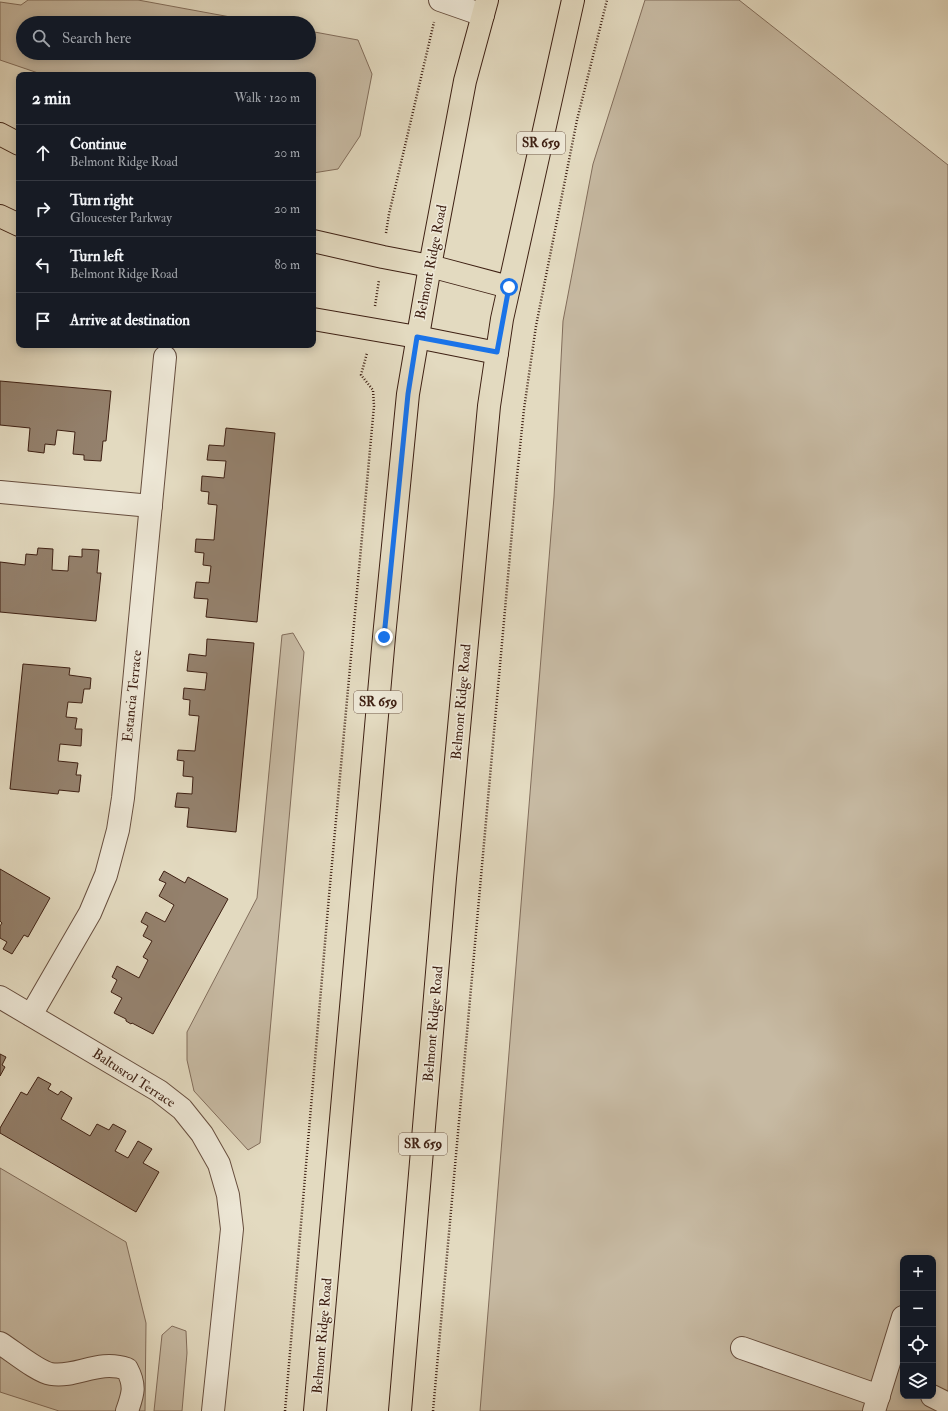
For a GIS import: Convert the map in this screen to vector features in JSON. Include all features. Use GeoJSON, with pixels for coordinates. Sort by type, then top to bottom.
{"type":"FeatureCollection","features":[{"type":"Feature","properties":{"kind":"main road","name":"Belmont Ridge Road"},"geometry":{"type":"LineString","coordinates":[[400,1411],[446,862],[489,406],[509,287],[573,0]]}},
{"type":"Feature","properties":{"kind":"main road","name":"Belmont Ridge Road"},"geometry":{"type":"LineString","coordinates":[[315,1411],[384,637],[408,394],[417,337],[465,81],[485,7]]}},
{"type":"Feature","properties":{"kind":"main road"},"geometry":{"type":"LineString","coordinates":[[0,134],[16,142]]}},
{"type":"Feature","properties":{"kind":"main road"},"geometry":{"type":"LineString","coordinates":[[0,216],[16,224]]}},
{"type":"Feature","properties":{"kind":"main road"},"geometry":{"type":"LineString","coordinates":[[316,242],[430,266],[509,287]]}},
{"type":"Feature","properties":{"kind":"main road"},"geometry":{"type":"LineString","coordinates":[[316,320],[497,352]]}},
{"type":"Feature","properties":{"kind":"street"},"geometry":{"type":"LineString","coordinates":[[438,8],[485,7]]}},
{"type":"Feature","properties":{"kind":"street","name":"Estancia Terrace"},"geometry":{"type":"LineString","coordinates":[[31,1016],[90,913],[106,875],[118,830],[124,782],[165,357]]}},
{"type":"Feature","properties":{"kind":"street"},"geometry":{"type":"LineString","coordinates":[[0,492],[151,506]]}},
{"type":"Feature","properties":{"kind":"street","name":"Baltusrol Terrace"},"geometry":{"type":"LineString","coordinates":[[0,997],[159,1091],[182,1109],[202,1134],[219,1164],[228,1195],[232,1229],[213,1411]]}},
{"type":"Feature","properties":{"kind":"street"},"geometry":{"type":"LineString","coordinates":[[742,1348],[877,1404],[895,1377],[902,1327]]}},
{"type":"Feature","properties":{"kind":"street"},"geometry":{"type":"LineString","coordinates":[[0,1344],[42,1371],[51,1374],[73,1372],[104,1365],[118,1366],[127,1369],[133,1379],[134,1388],[128,1411]]}},
{"type":"Feature","properties":{"kind":"street"},"geometry":{"type":"LineString","coordinates":[[936,1398],[948,1404]]}},
{"type":"Feature","properties":{"kind":"path"},"geometry":{"type":"LineString","coordinates":[[433,1411],[524,409],[536,326],[577,120],[607,0]]}},
{"type":"Feature","properties":{"kind":"path"},"geometry":{"type":"LineString","coordinates":[[285,1411],[330,880],[374,406],[373,390],[361,375],[371,329],[389,214],[438,8]]}},
{"type":"Feature","properties":{"kind":"shaded area"},"geometry":{"type":"Polygon","coordinates":[[[28,0],[138,0],[225,16],[16,16],[16,60],[316,60],[316,32],[358,40],[372,74],[360,136],[338,169],[316,173],[316,72],[35,72],[0,60],[0,2],[21,5],[28,0]]]}},
{"type":"Feature","properties":{"kind":"shaded area"},"geometry":{"type":"Polygon","coordinates":[[[645,0],[739,0],[948,165],[948,1411],[480,1411],[554,497],[563,321],[593,164],[645,0]]]}},
{"type":"Feature","properties":{"kind":"shaded area"},"geometry":{"type":"Polygon","coordinates":[[[293,633],[304,652],[260,1143],[248,1150],[194,1091],[187,1060],[187,1032],[257,898],[282,635],[293,633]]]}},
{"type":"Feature","properties":{"kind":"shaded area"},"geometry":{"type":"Polygon","coordinates":[[[0,1168],[126,1242],[146,1323],[145,1411],[59,1411],[0,1392],[0,1168]]]}},
{"type":"Feature","properties":{"kind":"shaded area"},"geometry":{"type":"Polygon","coordinates":[[[172,1326],[186,1331],[187,1353],[182,1411],[154,1411],[162,1335],[172,1326]]]}},
{"type":"Feature","properties":{"kind":"building"},"geometry":{"type":"Polygon","coordinates":[[[0,381],[111,391],[106,441],[103,441],[101,461],[84,460],[84,455],[73,454],[75,432],[57,430],[55,445],[45,444],[44,453],[28,451],[30,428],[0,425],[0,381]]]}},
{"type":"Feature","properties":{"kind":"building"},"geometry":{"type":"Polygon","coordinates":[[[226,428],[275,433],[257,622],[206,617],[208,599],[194,598],[196,582],[209,583],[211,566],[203,565],[204,553],[195,552],[196,539],[214,540],[217,505],[208,504],[209,492],[201,491],[202,476],[224,478],[226,461],[207,460],[209,445],[224,446],[226,428]]]}},
{"type":"Feature","properties":{"kind":"building"},"geometry":{"type":"Polygon","coordinates":[[[38,548],[53,549],[52,570],[68,571],[69,556],[82,557],[82,549],[99,550],[97,573],[101,573],[96,621],[0,612],[0,562],[25,565],[26,554],[37,555],[38,548]]]}},
{"type":"Feature","properties":{"kind":"building"},"geometry":{"type":"Polygon","coordinates":[[[207,639],[254,643],[236,832],[187,827],[189,808],[175,807],[177,793],[192,794],[193,777],[183,776],[184,761],[177,760],[178,750],[195,751],[199,716],[189,715],[190,700],[183,699],[184,688],[205,690],[207,673],[187,671],[189,654],[206,656],[207,639]]]}},
{"type":"Feature","properties":{"kind":"building"},"geometry":{"type":"Polygon","coordinates":[[[23,664],[70,668],[69,675],[91,678],[90,689],[84,689],[82,703],[68,702],[66,717],[77,718],[75,729],[82,729],[81,746],[60,744],[58,761],[78,763],[76,775],[81,775],[79,792],[59,790],[58,794],[10,789],[23,664]]]}},
{"type":"Feature","properties":{"kind":"building"},"geometry":{"type":"Polygon","coordinates":[[[0,869],[50,898],[28,937],[24,935],[12,954],[3,949],[7,942],[0,938],[0,926],[2,923],[0,921],[0,869]]]}},
{"type":"Feature","properties":{"kind":"building"},"geometry":{"type":"Polygon","coordinates":[[[164,871],[185,883],[188,877],[228,899],[153,1034],[132,1023],[131,1024],[126,1021],[126,1019],[114,1013],[122,998],[111,992],[117,980],[112,977],[117,966],[139,978],[148,960],[143,957],[152,941],[143,936],[148,926],[141,922],[146,912],[165,922],[174,905],[159,896],[166,883],[159,880],[164,871]]]}},
{"type":"Feature","properties":{"kind":"building"},"geometry":{"type":"Polygon","coordinates":[[[0,1054],[6,1057],[2,1065],[5,1067],[0,1076],[0,1054]]]}},
{"type":"Feature","properties":{"kind":"building"},"geometry":{"type":"Polygon","coordinates":[[[38,1077],[51,1084],[48,1089],[58,1095],[61,1091],[72,1098],[61,1119],[90,1136],[97,1124],[109,1130],[113,1124],[126,1131],[115,1151],[128,1158],[138,1141],[152,1149],[143,1163],[159,1172],[136,1212],[0,1133],[0,1128],[21,1092],[27,1095],[38,1077]]]}},
{"type":"Feature","properties":{"kind":"route"},"geometry":{"type":"LineString","coordinates":[[384,637],[408,394],[417,337],[497,352],[509,287]]}}]}
